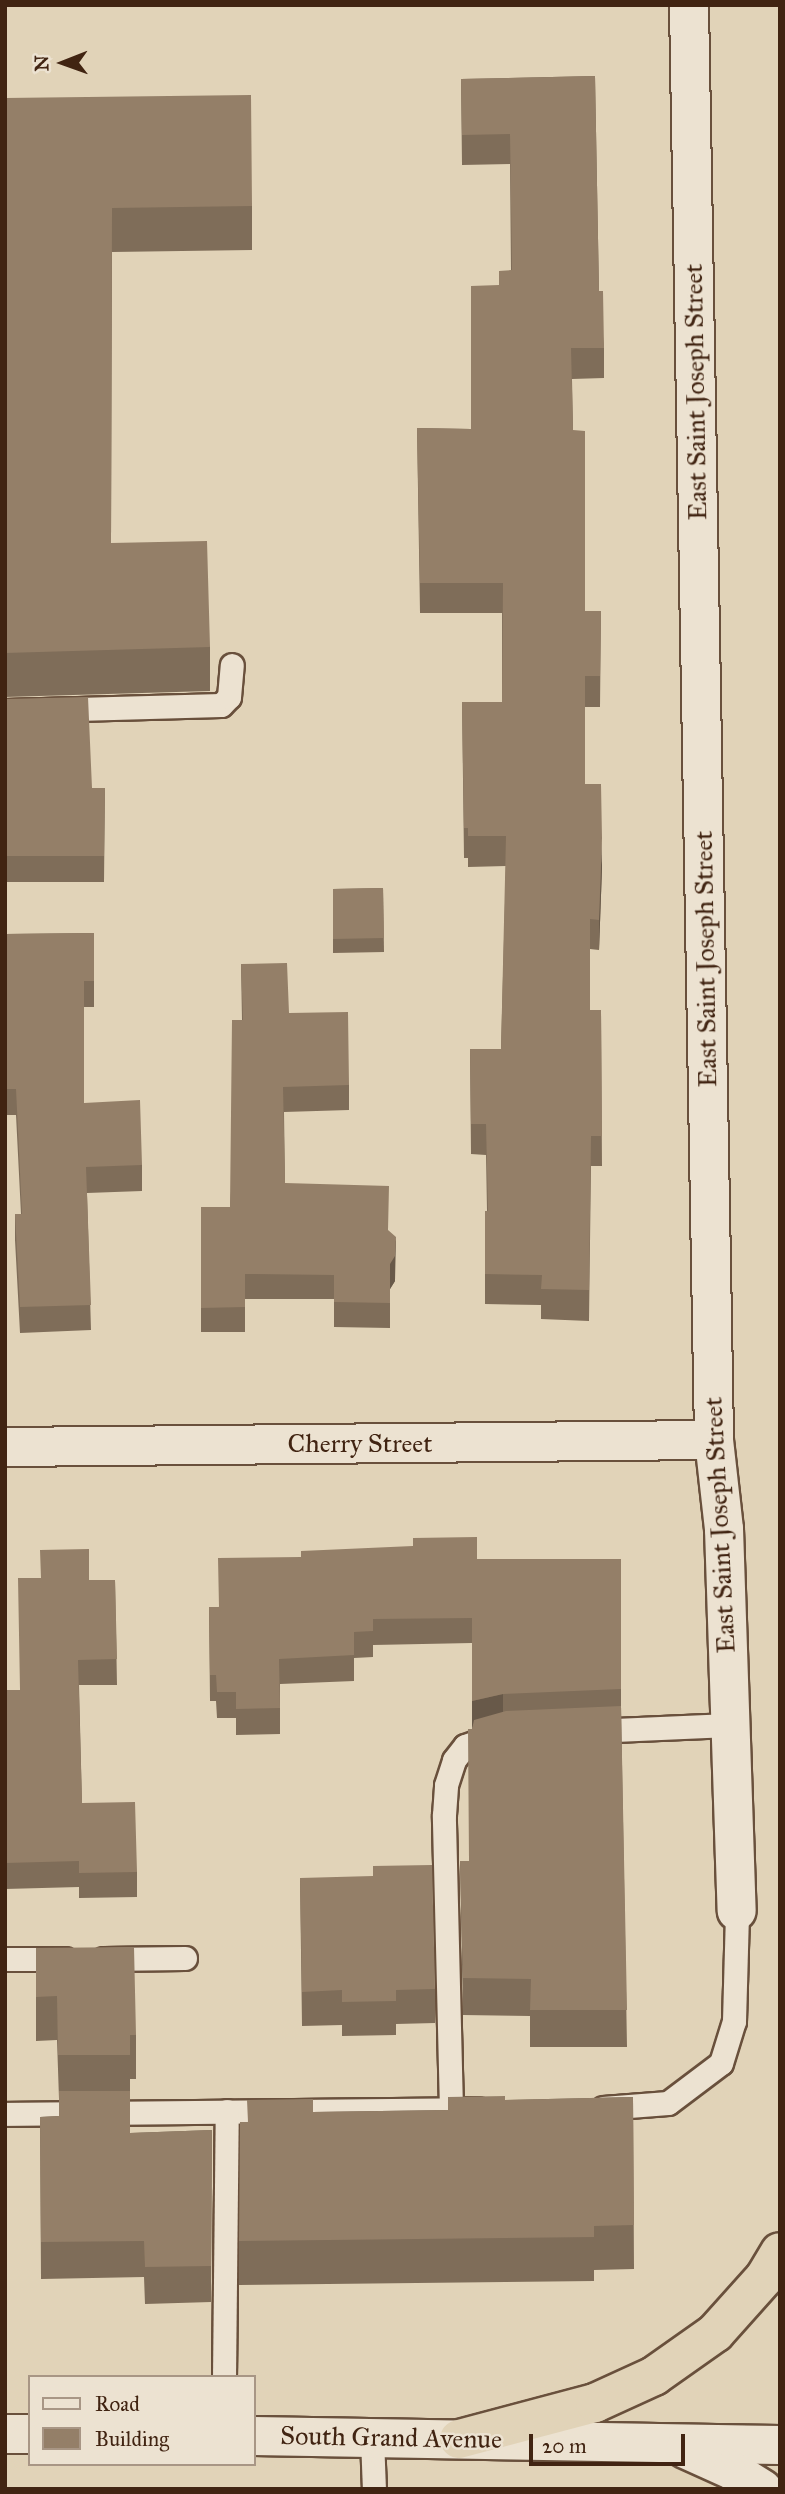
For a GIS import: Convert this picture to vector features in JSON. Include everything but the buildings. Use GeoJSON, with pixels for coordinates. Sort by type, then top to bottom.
{"type":"FeatureCollection","features":[{"type":"Feature","properties":{"kind":"highway"},"geometry":{"type":"LineString","coordinates":[[459,2439],[594,2403],[654,2376],[715,2333],[765,2277],[780,2252]]}},
{"type":"Feature","properties":{"kind":"street","name":"East Saint Joseph Street"},"geometry":{"type":"LineString","coordinates":[[689,5],[714,1440],[724,1529],[737,1911]]}},
{"type":"Feature","properties":{"kind":"street","name":"Cherry Street"},"geometry":{"type":"LineString","coordinates":[[5,1447],[714,1440]]}},
{"type":"Feature","properties":{"kind":"street"},"geometry":{"type":"LineString","coordinates":[[5,2434],[28,2434]]}},
{"type":"Feature","properties":{"kind":"street","name":"South Grand Avenue"},"geometry":{"type":"LineString","coordinates":[[256,2437],[780,2445]]}},
{"type":"Feature","properties":{"kind":"street"},"geometry":{"type":"LineString","coordinates":[[674,2444],[732,2470],[762,2489]]}},
{"type":"Feature","properties":{"kind":"street"},"geometry":{"type":"LineString","coordinates":[[774,2489],[780,2468]]}},
{"type":"Feature","properties":{"kind":"lane"},"geometry":{"type":"LineString","coordinates":[[5,710],[221,705],[229,697],[232,665]]}},
{"type":"Feature","properties":{"kind":"lane"},"geometry":{"type":"LineString","coordinates":[[569,1731],[729,1725]]}},
{"type":"Feature","properties":{"kind":"lane"},"geometry":{"type":"LineString","coordinates":[[451,2109],[444,1815],[446,1785],[454,1760],[466,1746],[482,1738],[517,1734]]}},
{"type":"Feature","properties":{"kind":"lane"},"geometry":{"type":"LineString","coordinates":[[583,2108],[668,2103],[721,2063],[734,2021],[737,1911]]}},
{"type":"Feature","properties":{"kind":"lane"},"geometry":{"type":"LineString","coordinates":[[5,1959],[184,1958]]}},
{"type":"Feature","properties":{"kind":"lane"},"geometry":{"type":"LineString","coordinates":[[5,2114],[504,2109]]}},
{"type":"Feature","properties":{"kind":"lane"},"geometry":{"type":"LineString","coordinates":[[224,2375],[227,2111]]}},
{"type":"Feature","properties":{"kind":"lane"},"geometry":{"type":"LineString","coordinates":[[372,2438],[374,2489]]}}]}
